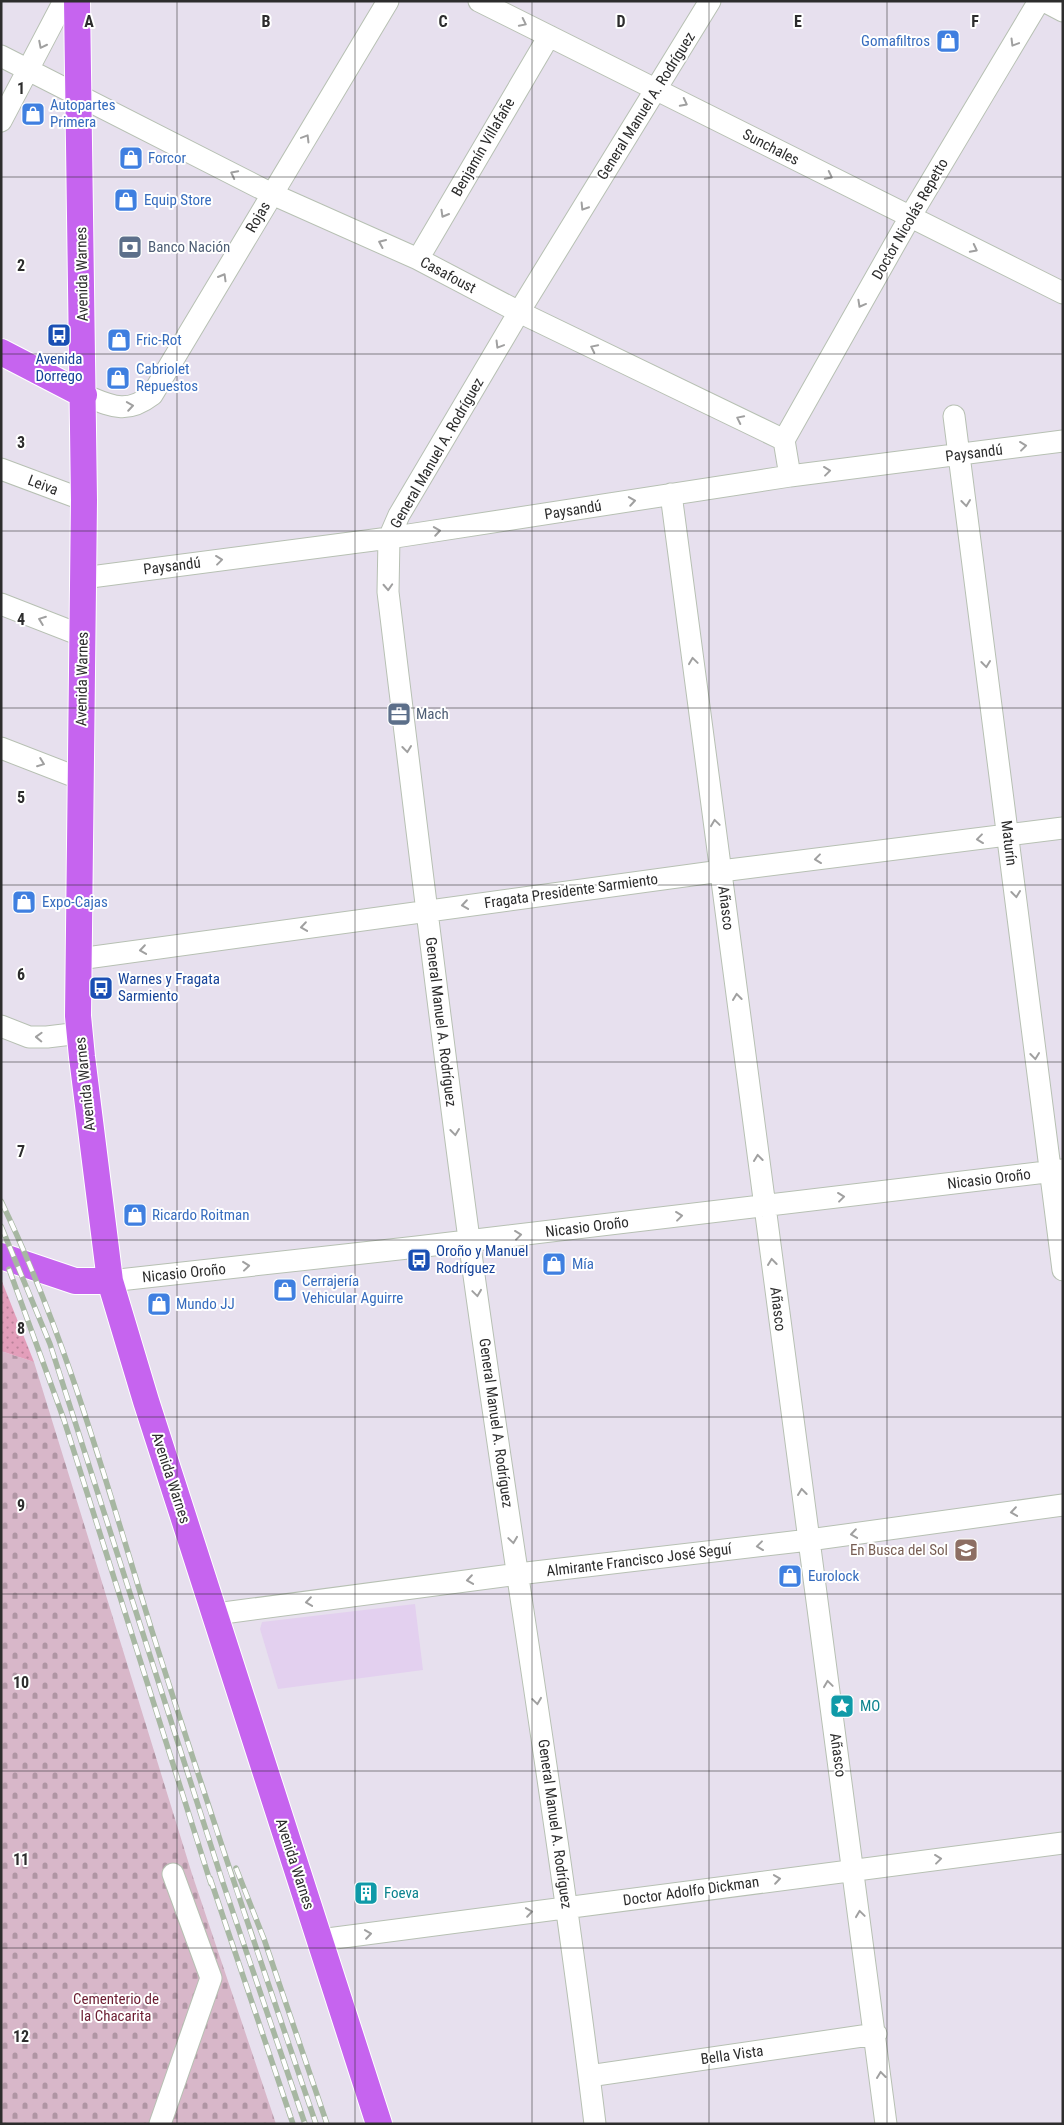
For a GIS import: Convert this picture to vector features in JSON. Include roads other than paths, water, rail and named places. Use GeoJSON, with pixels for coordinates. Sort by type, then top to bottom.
{"type":"FeatureCollection","features":[{"type":"Feature","properties":{"kind":"main road","name":"Avenida Warnes"},"geometry":{"type":"LineString","coordinates":[[77,1],[84,395],[80,1033],[110,1281],[146,1401],[379,2124]]}},
{"type":"Feature","properties":{"kind":"main road"},"geometry":{"type":"LineString","coordinates":[[1,352],[84,395]]}},
{"type":"Feature","properties":{"kind":"main road"},"geometry":{"type":"LineString","coordinates":[[1,1256],[75,1281],[110,1281]]}},
{"type":"Feature","properties":{"kind":"street"},"geometry":{"type":"LineString","coordinates":[[1,121],[64,1]]}},
{"type":"Feature","properties":{"kind":"street","name":"Rojas"},"geometry":{"type":"LineString","coordinates":[[84,395],[108,405],[124,408],[140,404],[152,395],[160,385],[388,1]]}},
{"type":"Feature","properties":{"kind":"street","name":"Sunchales"},"geometry":{"type":"LineString","coordinates":[[479,1],[1063,293]]}},
{"type":"Feature","properties":{"kind":"street","name":"General Manuel A. Rodríguez"},"geometry":{"type":"LineString","coordinates":[[595,2124],[568,1907],[469,1241],[388,592],[389,538],[411,494],[519,312],[710,1]]}},
{"type":"Feature","properties":{"kind":"street","name":"Doctor Nicolás Repetto"},"geometry":{"type":"LineString","coordinates":[[784,440],[910,217],[1039,1]]}},
{"type":"Feature","properties":{"kind":"street"},"geometry":{"type":"LineString","coordinates":[[1044,1],[1063,11]]}},
{"type":"Feature","properties":{"kind":"street","name":"Benjamín Villafañe"},"geometry":{"type":"LineString","coordinates":[[418,259],[548,36]]}},
{"type":"Feature","properties":{"kind":"street","name":"Casafoust"},"geometry":{"type":"LineString","coordinates":[[1,56],[272,194],[418,259],[519,312],[784,440]]}},
{"type":"Feature","properties":{"kind":"street","name":"Maturín"},"geometry":{"type":"LineString","coordinates":[[954,416],[1009,836],[1056,1170],[1063,1270]]}},
{"type":"Feature","properties":{"kind":"street"},"geometry":{"type":"LineString","coordinates":[[784,440],[790,476]]}},
{"type":"Feature","properties":{"kind":"street","name":"Paysandú"},"geometry":{"type":"LineString","coordinates":[[84,578],[389,538],[790,476],[1063,441]]}},
{"type":"Feature","properties":{"kind":"street","name":"Leiva"},"geometry":{"type":"LineString","coordinates":[[1,469],[84,500]]}},
{"type":"Feature","properties":{"kind":"street","name":"Añasco"},"geometry":{"type":"LineString","coordinates":[[671,494],[876,2034],[886,2124]]}},
{"type":"Feature","properties":{"kind":"street"},"geometry":{"type":"LineString","coordinates":[[1,604],[83,636]]}},
{"type":"Feature","properties":{"kind":"street"},"geometry":{"type":"LineString","coordinates":[[1,748],[81,779]]}},
{"type":"Feature","properties":{"kind":"street","name":"Fragata Presidente Sarmiento"},"geometry":{"type":"LineString","coordinates":[[79,958],[721,871],[1063,828]]}},
{"type":"Feature","properties":{"kind":"street"},"geometry":{"type":"LineString","coordinates":[[1,1026],[29,1037],[47,1038],[80,1033]]}},
{"type":"Feature","properties":{"kind":"street","name":"Nicasio Oroño"},"geometry":{"type":"LineString","coordinates":[[110,1281],[469,1241],[1056,1170]]}},
{"type":"Feature","properties":{"kind":"street","name":"Almirante Francisco José Seguí"},"geometry":{"type":"LineString","coordinates":[[216,1614],[518,1574],[809,1540],[1063,1505]]}},
{"type":"Feature","properties":{"kind":"street","name":"Doctor Adolfo Dickman"},"geometry":{"type":"LineString","coordinates":[[320,1940],[854,1869],[1063,1844]]}},
{"type":"Feature","properties":{"kind":"street"},"geometry":{"type":"LineString","coordinates":[[160,2124],[211,1978],[173,1874]]}},
{"type":"Feature","properties":{"kind":"street","name":"Bella Vista"},"geometry":{"type":"LineString","coordinates":[[589,2076],[876,2034]]}},
{"type":"Feature","properties":{"kind":"railway"},"geometry":{"type":"LineString","coordinates":[[1,1201],[25,1253],[66,1359],[102,1467],[192,1755],[316,2124]]}},
{"type":"Feature","properties":{"kind":"railway"},"geometry":{"type":"LineString","coordinates":[[1,1226],[50,1344],[222,1880],[305,2124]]}},
{"type":"Feature","properties":{"kind":"railway"},"geometry":{"type":"LineString","coordinates":[[9,1269],[64,1420],[211,1884]]}},
{"type":"Feature","properties":{"kind":"railway"},"geometry":{"type":"LineString","coordinates":[[236,1868],[264,1939],[327,2124]]}},
{"type":"Feature","properties":{"kind":"railway"},"geometry":{"type":"LineString","coordinates":[[210,1878],[293,2124]]}},
{"type":"Feature","properties":{"kind":"place","name":"Gomafiltros"},"geometry":{"type":"Point","coordinates":[948,41]}},
{"type":"Feature","properties":{"kind":"place","name":"Autopartes Primera"},"geometry":{"type":"Point","coordinates":[33,114]}},
{"type":"Feature","properties":{"kind":"place","name":"Forcor"},"geometry":{"type":"Point","coordinates":[131,158]}},
{"type":"Feature","properties":{"kind":"place","name":"Equip Store"},"geometry":{"type":"Point","coordinates":[126,200]}},
{"type":"Feature","properties":{"kind":"place","name":"Banco Nación"},"geometry":{"type":"Point","coordinates":[130,247]}},
{"type":"Feature","properties":{"kind":"place","name":"Avenida Dorrego"},"geometry":{"type":"Point","coordinates":[59,335]}},
{"type":"Feature","properties":{"kind":"place","name":"Fric-Rot"},"geometry":{"type":"Point","coordinates":[119,340]}},
{"type":"Feature","properties":{"kind":"place","name":"Cabriolet Repuestos"},"geometry":{"type":"Point","coordinates":[118,378]}},
{"type":"Feature","properties":{"kind":"place","name":"Mach"},"geometry":{"type":"Point","coordinates":[399,714]}},
{"type":"Feature","properties":{"kind":"place","name":"Expo-Cajas"},"geometry":{"type":"Point","coordinates":[24,902]}},
{"type":"Feature","properties":{"kind":"place","name":"Warnes y Fragata Sarmiento"},"geometry":{"type":"Point","coordinates":[101,988]}},
{"type":"Feature","properties":{"kind":"place","name":"Ricardo Roitman"},"geometry":{"type":"Point","coordinates":[135,1215]}},
{"type":"Feature","properties":{"kind":"place","name":"Oroño y Manuel Rodríguez"},"geometry":{"type":"Point","coordinates":[419,1260]}},
{"type":"Feature","properties":{"kind":"place","name":"Mía"},"geometry":{"type":"Point","coordinates":[554,1264]}},
{"type":"Feature","properties":{"kind":"place","name":"Cerrajería Vehicular Aguirre"},"geometry":{"type":"Point","coordinates":[285,1290]}},
{"type":"Feature","properties":{"kind":"place","name":"Mundo JJ"},"geometry":{"type":"Point","coordinates":[159,1304]}},
{"type":"Feature","properties":{"kind":"place","name":"En Busca del Sol"},"geometry":{"type":"Point","coordinates":[966,1550]}},
{"type":"Feature","properties":{"kind":"place","name":"Eurolock"},"geometry":{"type":"Point","coordinates":[790,1576]}},
{"type":"Feature","properties":{"kind":"place","name":"MO"},"geometry":{"type":"Point","coordinates":[842,1706]}},
{"type":"Feature","properties":{"kind":"place","name":"Foeva"},"geometry":{"type":"Point","coordinates":[366,1893]}},
{"type":"Feature","properties":{"kind":"park label","name":"Cementerio de la Chacarita"},"geometry":{"type":"Point","coordinates":[116,2008]}}]}
